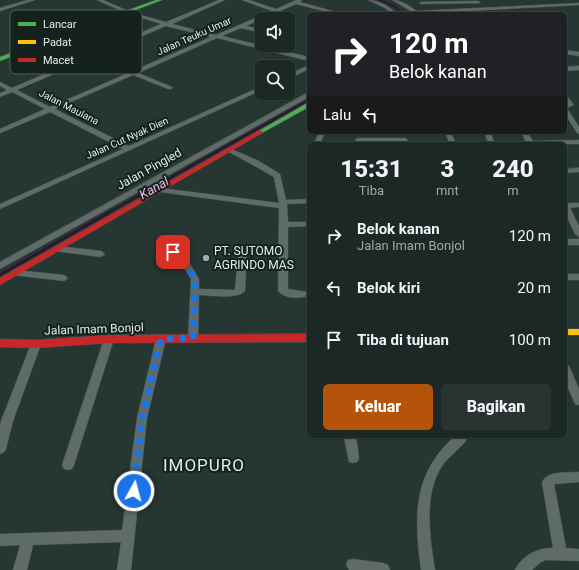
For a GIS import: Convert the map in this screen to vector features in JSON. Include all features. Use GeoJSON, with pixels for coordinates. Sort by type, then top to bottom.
{"type":"FeatureCollection","features":[{"type":"Feature","properties":{"kind":"main road"},"geometry":{"type":"LineString","coordinates":[[128,10],[152,0]]}},
{"type":"Feature","properties":{"kind":"main road"},"geometry":{"type":"LineString","coordinates":[[129,10],[160,0]]}},
{"type":"Feature","properties":{"kind":"main road"},"geometry":{"type":"LineString","coordinates":[[0,55],[10,52]]}},
{"type":"Feature","properties":{"kind":"main road"},"geometry":{"type":"LineString","coordinates":[[0,59],[10,55]]}},
{"type":"Feature","properties":{"kind":"main road"},"geometry":{"type":"LineString","coordinates":[[0,282],[307,105]]}},
{"type":"Feature","properties":{"kind":"main road"},"geometry":{"type":"LineString","coordinates":[[567,332],[579,332]]}},
{"type":"Feature","properties":{"kind":"main road","name":"Jalan Imam Bonjol"},"geometry":{"type":"LineString","coordinates":[[0,343],[36,344],[108,339],[307,338]]}},
{"type":"Feature","properties":{"kind":"street"},"geometry":{"type":"LineString","coordinates":[[0,10],[32,0]]}},
{"type":"Feature","properties":{"kind":"street"},"geometry":{"type":"LineString","coordinates":[[99,0],[124,10]]}},
{"type":"Feature","properties":{"kind":"street"},"geometry":{"type":"LineString","coordinates":[[142,35],[223,0]]}},
{"type":"Feature","properties":{"kind":"street"},"geometry":{"type":"LineString","coordinates":[[244,0],[275,10]]}},
{"type":"Feature","properties":{"kind":"street"},"geometry":{"type":"LineString","coordinates":[[370,0],[394,12]]}},
{"type":"Feature","properties":{"kind":"street"},"geometry":{"type":"LineString","coordinates":[[394,0],[409,7],[409,12]]}},
{"type":"Feature","properties":{"kind":"street"},"geometry":{"type":"LineString","coordinates":[[298,1],[334,12]]}},
{"type":"Feature","properties":{"kind":"street","name":"Jalan Teuku Umar"},"geometry":{"type":"LineString","coordinates":[[142,69],[298,1]]}},
{"type":"Feature","properties":{"kind":"street"},"geometry":{"type":"LineString","coordinates":[[421,3],[477,1],[488,12]]}},
{"type":"Feature","properties":{"kind":"street"},"geometry":{"type":"LineString","coordinates":[[428,12],[579,4]]}},
{"type":"Feature","properties":{"kind":"street"},"geometry":{"type":"LineString","coordinates":[[142,16],[167,24],[307,58]]}},
{"type":"Feature","properties":{"kind":"street"},"geometry":{"type":"LineString","coordinates":[[241,26],[255,29]]}},
{"type":"Feature","properties":{"kind":"street"},"geometry":{"type":"LineString","coordinates":[[567,52],[579,54]]}},
{"type":"Feature","properties":{"kind":"street"},"geometry":{"type":"LineString","coordinates":[[295,74],[307,68]]}},
{"type":"Feature","properties":{"kind":"street"},"geometry":{"type":"LineString","coordinates":[[567,69],[578,69]]}},
{"type":"Feature","properties":{"kind":"street"},"geometry":{"type":"LineString","coordinates":[[0,95],[50,74]]}},
{"type":"Feature","properties":{"kind":"street","name":"Jalan Teuku Umar"},"geometry":{"type":"LineString","coordinates":[[0,131],[129,74]]}},
{"type":"Feature","properties":{"kind":"street"},"geometry":{"type":"LineString","coordinates":[[138,74],[170,88]]}},
{"type":"Feature","properties":{"kind":"street","name":"Jalan Maulana"},"geometry":{"type":"LineString","coordinates":[[0,84],[129,148]]}},
{"type":"Feature","properties":{"kind":"street","name":"Jalan Cut Nyak Dien"},"geometry":{"type":"LineString","coordinates":[[0,207],[255,91]]}},
{"type":"Feature","properties":{"kind":"street","name":"Jalan Pingled"},"geometry":{"type":"LineString","coordinates":[[0,266],[307,95]]}},
{"type":"Feature","properties":{"kind":"street"},"geometry":{"type":"LineString","coordinates":[[567,100],[571,105],[567,106]]}},
{"type":"Feature","properties":{"kind":"street"},"geometry":{"type":"LineString","coordinates":[[567,113],[579,132]]}},
{"type":"Feature","properties":{"kind":"street"},"geometry":{"type":"LineString","coordinates":[[567,124],[574,124]]}},
{"type":"Feature","properties":{"kind":"street"},"geometry":{"type":"LineString","coordinates":[[359,142],[405,142]]}},
{"type":"Feature","properties":{"kind":"street"},"geometry":{"type":"LineString","coordinates":[[567,142],[579,142]]}},
{"type":"Feature","properties":{"kind":"street"},"geometry":{"type":"LineString","coordinates":[[229,150],[274,173],[277,176],[283,204],[283,291],[289,294],[305,294]]}},
{"type":"Feature","properties":{"kind":"street"},"geometry":{"type":"LineString","coordinates":[[567,170],[579,170]]}},
{"type":"Feature","properties":{"kind":"street"},"geometry":{"type":"LineString","coordinates":[[160,190],[283,204],[307,201]]}},
{"type":"Feature","properties":{"kind":"street"},"geometry":{"type":"LineString","coordinates":[[567,205],[579,205]]}},
{"type":"Feature","properties":{"kind":"street"},"geometry":{"type":"LineString","coordinates":[[567,209],[579,234]]}},
{"type":"Feature","properties":{"kind":"street"},"geometry":{"type":"LineString","coordinates":[[284,225],[307,224]]}},
{"type":"Feature","properties":{"kind":"street"},"geometry":{"type":"LineString","coordinates":[[567,242],[579,242]]}},
{"type":"Feature","properties":{"kind":"street"},"geometry":{"type":"LineString","coordinates":[[195,292],[236,293],[240,291],[243,247]]}},
{"type":"Feature","properties":{"kind":"street"},"geometry":{"type":"LineString","coordinates":[[57,249],[102,254]]}},
{"type":"Feature","properties":{"kind":"street"},"geometry":{"type":"LineString","coordinates":[[173,252],[195,279],[193,338]]}},
{"type":"Feature","properties":{"kind":"street"},"geometry":{"type":"LineString","coordinates":[[15,273],[64,278]]}},
{"type":"Feature","properties":{"kind":"street"},"geometry":{"type":"LineString","coordinates":[[567,277],[579,277]]}},
{"type":"Feature","properties":{"kind":"street"},"geometry":{"type":"LineString","coordinates":[[68,464],[108,339]]}},
{"type":"Feature","properties":{"kind":"street"},"geometry":{"type":"LineString","coordinates":[[124,570],[142,418],[161,339]]}},
{"type":"Feature","properties":{"kind":"street"},"geometry":{"type":"LineString","coordinates":[[0,449],[8,421],[36,344]]}},
{"type":"Feature","properties":{"kind":"street"},"geometry":{"type":"LineString","coordinates":[[567,374],[579,401]]}},
{"type":"Feature","properties":{"kind":"street"},"geometry":{"type":"LineString","coordinates":[[350,438],[353,458]]}},
{"type":"Feature","properties":{"kind":"street"},"geometry":{"type":"LineString","coordinates":[[428,570],[425,496],[428,481],[439,460],[448,449],[461,438]]}},
{"type":"Feature","properties":{"kind":"street"},"geometry":{"type":"LineString","coordinates":[[561,554],[548,482],[552,479],[579,477]]}},
{"type":"Feature","properties":{"kind":"street"},"geometry":{"type":"LineString","coordinates":[[0,540],[128,536]]}},
{"type":"Feature","properties":{"kind":"street"},"geometry":{"type":"LineString","coordinates":[[20,570],[28,539]]}},
{"type":"Feature","properties":{"kind":"street"},"geometry":{"type":"LineString","coordinates":[[522,570],[537,557],[546,554],[579,555]]}},
{"type":"Feature","properties":{"kind":"street"},"geometry":{"type":"LineString","coordinates":[[353,565],[383,570]]}},
{"type":"Feature","properties":{"kind":"waterway","name":"Kanal"},"geometry":{"type":"LineString","coordinates":[[379,0],[392,5],[401,12]]}},
{"type":"Feature","properties":{"kind":"waterway","name":"Kanal"},"geometry":{"type":"LineString","coordinates":[[106,214],[307,101]]}},
{"type":"Feature","properties":{"kind":"waterway","name":"Kanal"},"geometry":{"type":"LineString","coordinates":[[0,275],[108,213]]}},
{"type":"Feature","properties":{"kind":"traffic: fast"},"geometry":{"type":"LineString","coordinates":[[133,10],[160,0]]}},
{"type":"Feature","properties":{"kind":"traffic: fast"},"geometry":{"type":"LineString","coordinates":[[0,59],[10,55]]}},
{"type":"Feature","properties":{"kind":"traffic: fast"},"geometry":{"type":"LineString","coordinates":[[260,132],[307,105]]}},
{"type":"Feature","properties":{"kind":"traffic: slow"},"geometry":{"type":"LineString","coordinates":[[567,332],[579,332]]}},
{"type":"Feature","properties":{"kind":"traffic: jam"},"geometry":{"type":"LineString","coordinates":[[0,282],[260,132]]}},
{"type":"Feature","properties":{"kind":"traffic: jam"},"geometry":{"type":"LineString","coordinates":[[0,343],[36,344],[109,339],[307,338]]}},
{"type":"Feature","properties":{"kind":"place","name":"PT. SUTOMO AGRINDO MAS"},"geometry":{"type":"Point","coordinates":[206,258]}},
{"type":"Feature","properties":{"kind":"district","name":"IMOPURO"},"geometry":{"type":"Point","coordinates":[204,465]}},
{"type":"Feature","properties":{"kind":"route"},"geometry":{"type":"LineString","coordinates":[[134,491],[142,418],[161,339],[193,338],[195,279],[187,266],[173,252]]}}]}
